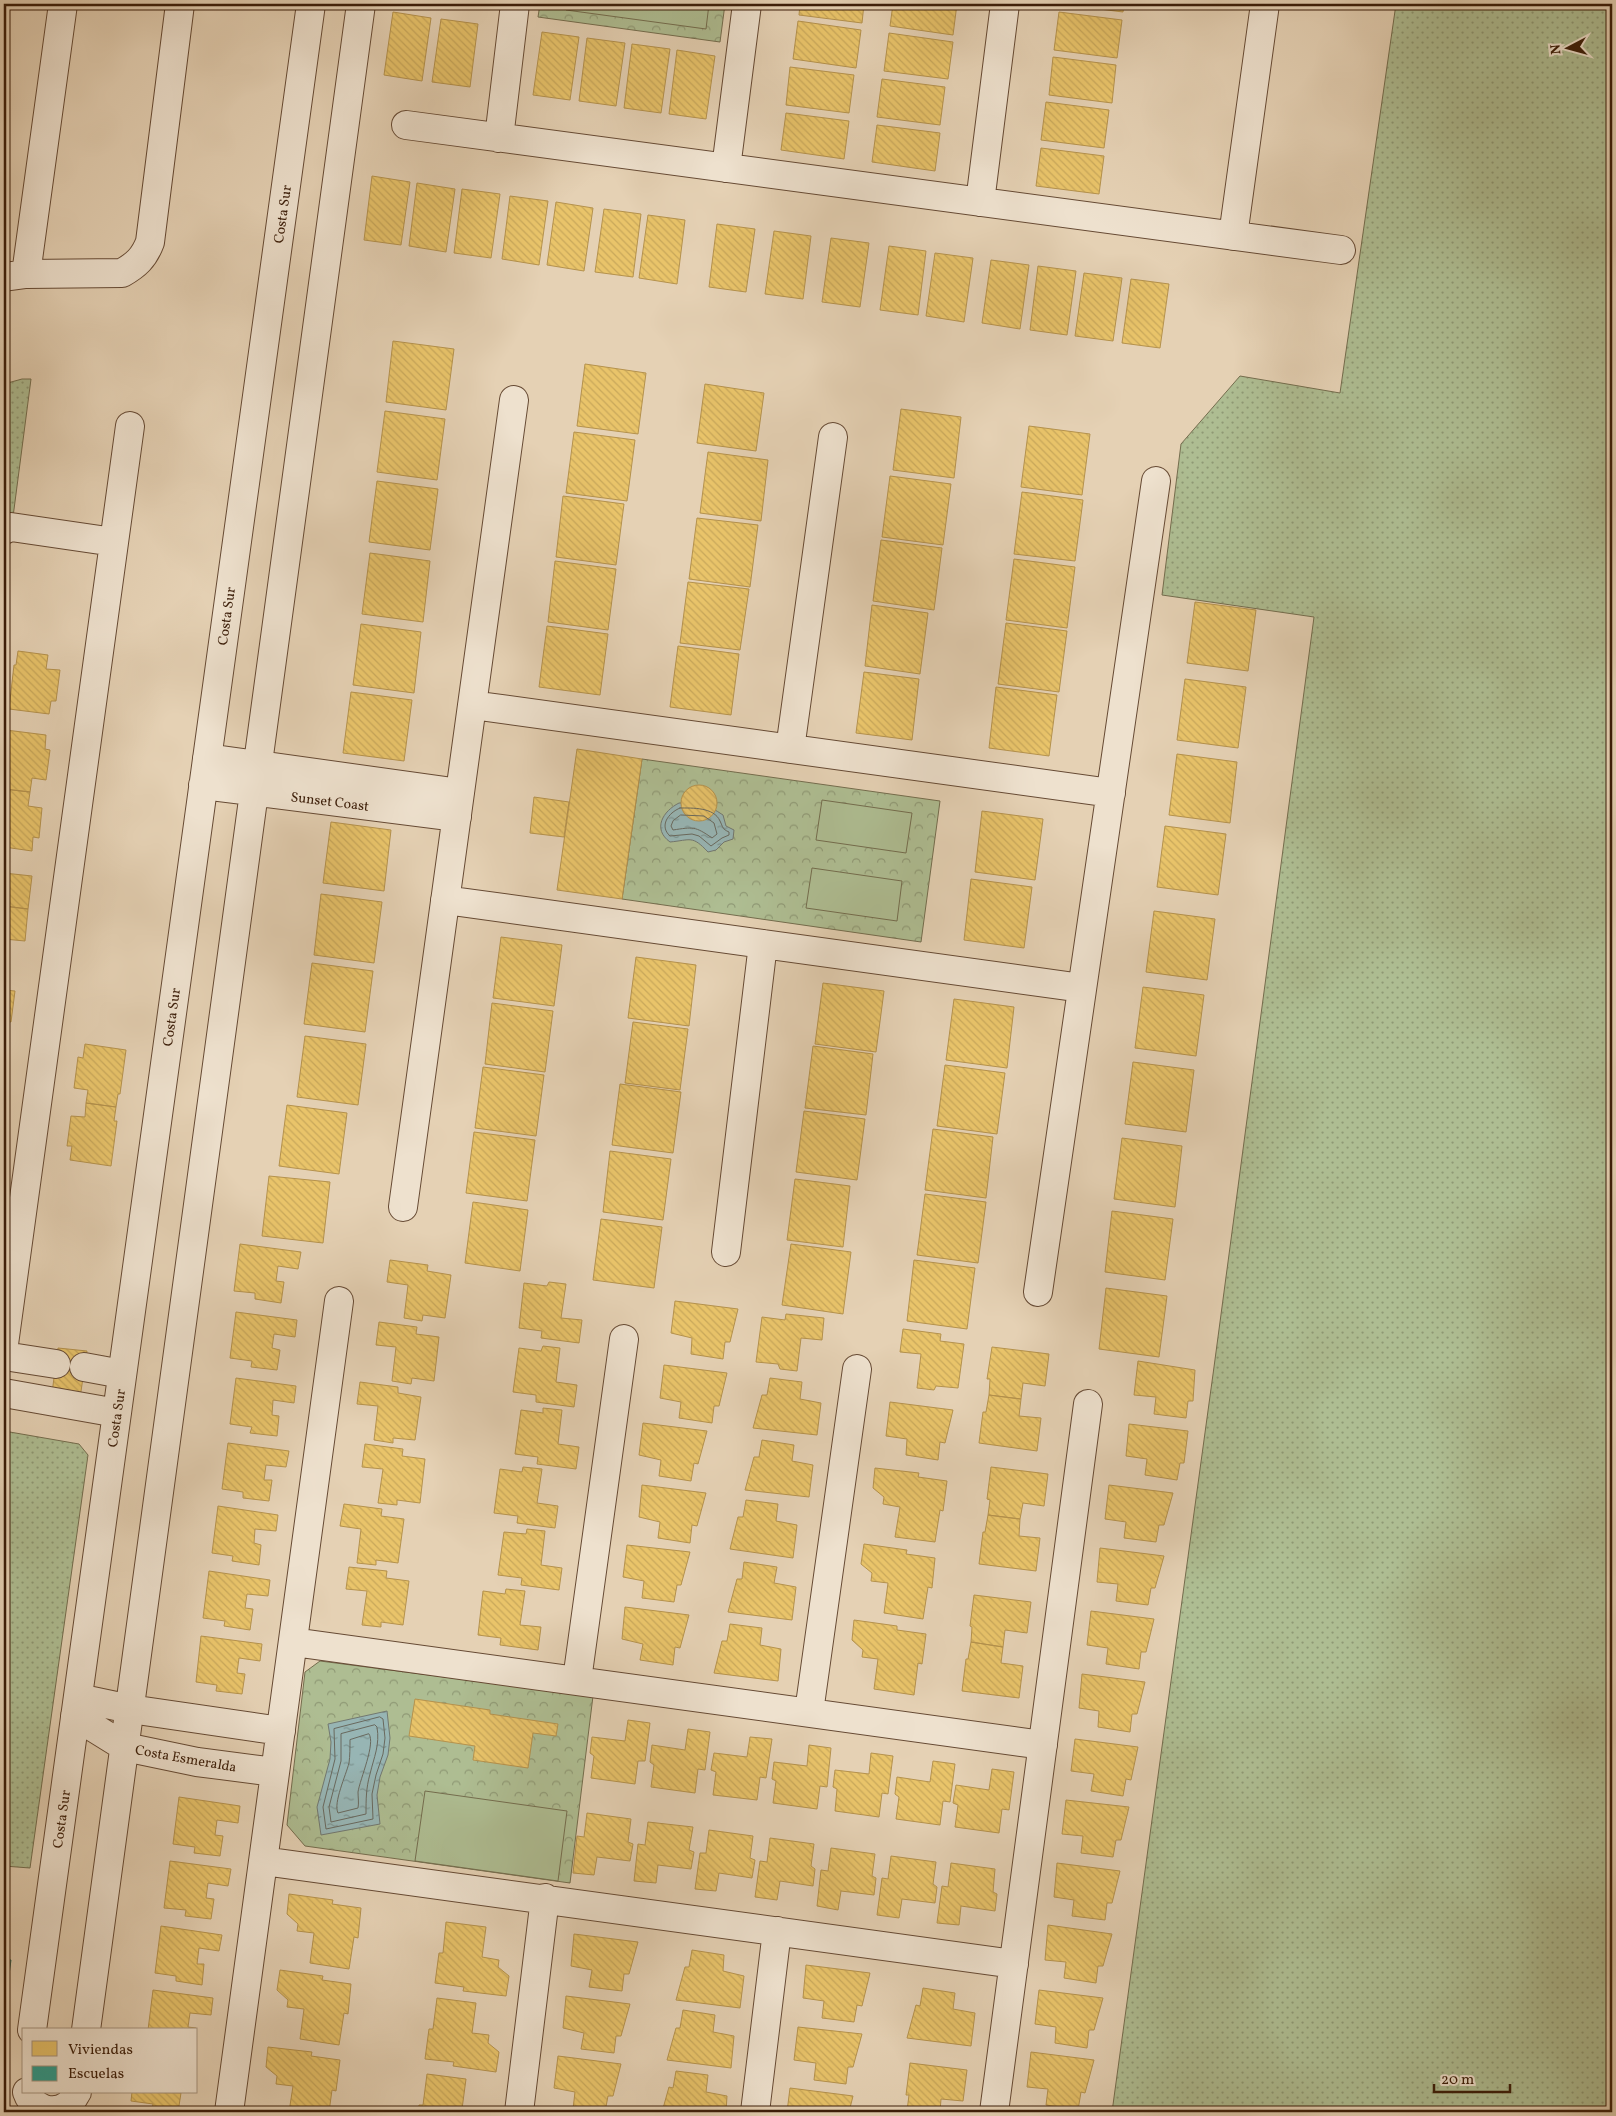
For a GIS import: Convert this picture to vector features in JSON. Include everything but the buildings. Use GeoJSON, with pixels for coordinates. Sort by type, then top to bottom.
{"type":"FeatureCollection","features":[{"type":"Feature","properties":{"kind":"street"},"geometry":{"type":"LineString","coordinates":[[63,4],[15,276],[122,273],[134,266],[145,256],[150,242],[180,4]]}},
{"type":"Feature","properties":{"kind":"street","name":"Costa Sur"},"geometry":{"type":"LineString","coordinates":[[32,2028],[310,4]]}},
{"type":"Feature","properties":{"kind":"street"},"geometry":{"type":"LineString","coordinates":[[86,2028],[361,4]]}},
{"type":"Feature","properties":{"kind":"street"},"geometry":{"type":"LineString","coordinates":[[499,138],[515,4]]}},
{"type":"Feature","properties":{"kind":"street"},"geometry":{"type":"LineString","coordinates":[[726,168],[747,4]]}},
{"type":"Feature","properties":{"kind":"street"},"geometry":{"type":"LineString","coordinates":[[980,202],[1005,4]]}},
{"type":"Feature","properties":{"kind":"street"},"geometry":{"type":"LineString","coordinates":[[1233,236],[1265,4]]}},
{"type":"Feature","properties":{"kind":"street"},"geometry":{"type":"LineString","coordinates":[[406,125],[1341,250]]}},
{"type":"Feature","properties":{"kind":"street"},"geometry":{"type":"LineString","coordinates":[[403,1208],[514,400]]}},
{"type":"Feature","properties":{"kind":"street"},"geometry":{"type":"LineString","coordinates":[[4,1344],[130,426]]}},
{"type":"Feature","properties":{"kind":"street"},"geometry":{"type":"LineString","coordinates":[[790,748],[833,437]]}},
{"type":"Feature","properties":{"kind":"street"},"geometry":{"type":"LineString","coordinates":[[1038,1292],[1156,481]]}},
{"type":"Feature","properties":{"kind":"street"},"geometry":{"type":"LineString","coordinates":[[4,530],[11,527],[114,542]]}},
{"type":"Feature","properties":{"kind":"street"},"geometry":{"type":"LineString","coordinates":[[472,705],[1111,793]]}},
{"type":"Feature","properties":{"kind":"street","name":"Sunset Coast"},"geometry":{"type":"LineString","coordinates":[[205,772],[458,805]]}},
{"type":"Feature","properties":{"kind":"street"},"geometry":{"type":"LineString","coordinates":[[445,900],[1082,988]]}},
{"type":"Feature","properties":{"kind":"street"},"geometry":{"type":"LineString","coordinates":[[726,1252],[763,944]]}},
{"type":"Feature","properties":{"kind":"street"},"geometry":{"type":"LineString","coordinates":[[229,2112],[338,1301]]}},
{"type":"Feature","properties":{"kind":"street"},"geometry":{"type":"LineString","coordinates":[[577,1680],[624,1339]]}},
{"type":"Feature","properties":{"kind":"street"},"geometry":{"type":"LineString","coordinates":[[4,1356],[56,1364]]}},
{"type":"Feature","properties":{"kind":"street"},"geometry":{"type":"LineString","coordinates":[[84,1367],[122,1374]]}},
{"type":"Feature","properties":{"kind":"street"},"geometry":{"type":"LineString","coordinates":[[809,1712],[856,1369]]}},
{"type":"Feature","properties":{"kind":"street"},"geometry":{"type":"LineString","coordinates":[[4,1393],[117,1413]]}},
{"type":"Feature","properties":{"kind":"street"},"geometry":{"type":"LineString","coordinates":[[994,2112],[1088,1404]]}},
{"type":"Feature","properties":{"kind":"street"},"geometry":{"type":"LineString","coordinates":[[293,1642],[1043,1745]]}},
{"type":"Feature","properties":{"kind":"street"},"geometry":{"type":"LineString","coordinates":[[77,1707],[130,1709],[281,1732]]}},
{"type":"Feature","properties":{"kind":"street","name":"Costa Esmeralda"},"geometry":{"type":"LineString","coordinates":[[77,1707],[125,1747],[197,1762],[275,1772]]}},
{"type":"Feature","properties":{"kind":"street"},"geometry":{"type":"LineString","coordinates":[[263,1861],[545,1898],[1014,1964]]}},
{"type":"Feature","properties":{"kind":"street"},"geometry":{"type":"LineString","coordinates":[[519,2112],[545,1898]]}},
{"type":"Feature","properties":{"kind":"street"},"geometry":{"type":"LineString","coordinates":[[755,2112],[777,1931]]}},
{"type":"Feature","properties":{"kind":"street"},"geometry":{"type":"LineString","coordinates":[[28,2094],[34,2105],[45,2111],[60,2110],[70,2104],[76,2094]]}},
{"type":"Feature","properties":{"kind":"green space"},"geometry":{"type":"Polygon","coordinates":[[[540,4],[725,4],[720,42],[538,17],[540,4]]]}},
{"type":"Feature","properties":{"kind":"green space"},"geometry":{"type":"Polygon","coordinates":[[[567,4],[709,4],[706,29],[566,10],[567,4]]]}},
{"type":"Feature","properties":{"kind":"green space"},"geometry":{"type":"Polygon","coordinates":[[[1396,4],[1612,4],[1612,2112],[1112,2112],[1314,617],[1162,595],[1181,444],[1240,376],[1340,393],[1396,4]]]}},
{"type":"Feature","properties":{"kind":"green space"},"geometry":{"type":"Polygon","coordinates":[[[22,379],[31,379],[4,586],[4,384],[22,379]]]}},
{"type":"Feature","properties":{"kind":"green space"},"geometry":{"type":"Polygon","coordinates":[[[642,759],[940,801],[921,942],[622,899],[642,759]]]}},
{"type":"Feature","properties":{"kind":"green space"},"geometry":{"type":"Polygon","coordinates":[[[822,800],[912,813],[906,853],[816,840],[822,800]]]}},
{"type":"Feature","properties":{"kind":"green space"},"geometry":{"type":"Polygon","coordinates":[[[812,868],[902,881],[897,921],[806,908],[812,868]]]}},
{"type":"Feature","properties":{"kind":"green space"},"geometry":{"type":"Polygon","coordinates":[[[4,1431],[79,1444],[88,1455],[30,1868],[4,1866],[4,1431]]]}},
{"type":"Feature","properties":{"kind":"green space"},"geometry":{"type":"Polygon","coordinates":[[[320,1661],[593,1696],[570,1883],[305,1846],[287,1825],[305,1672],[320,1661]]]}},
{"type":"Feature","properties":{"kind":"green space"},"geometry":{"type":"Polygon","coordinates":[[[425,1791],[567,1811],[558,1881],[415,1861],[425,1791]]]}},
{"type":"Feature","properties":{"kind":"water"},"geometry":{"type":"Polygon","coordinates":[[[679,803],[702,805],[712,808],[723,815],[726,826],[734,830],[733,839],[724,842],[716,850],[708,852],[698,843],[691,840],[670,842],[662,832],[662,821],[664,815],[679,803]]]}},
{"type":"Feature","properties":{"kind":"water"},"geometry":{"type":"Polygon","coordinates":[[[387,1711],[390,1738],[388,1755],[380,1777],[377,1795],[380,1824],[321,1835],[317,1807],[330,1759],[331,1742],[328,1724],[387,1711]]]}}]}
